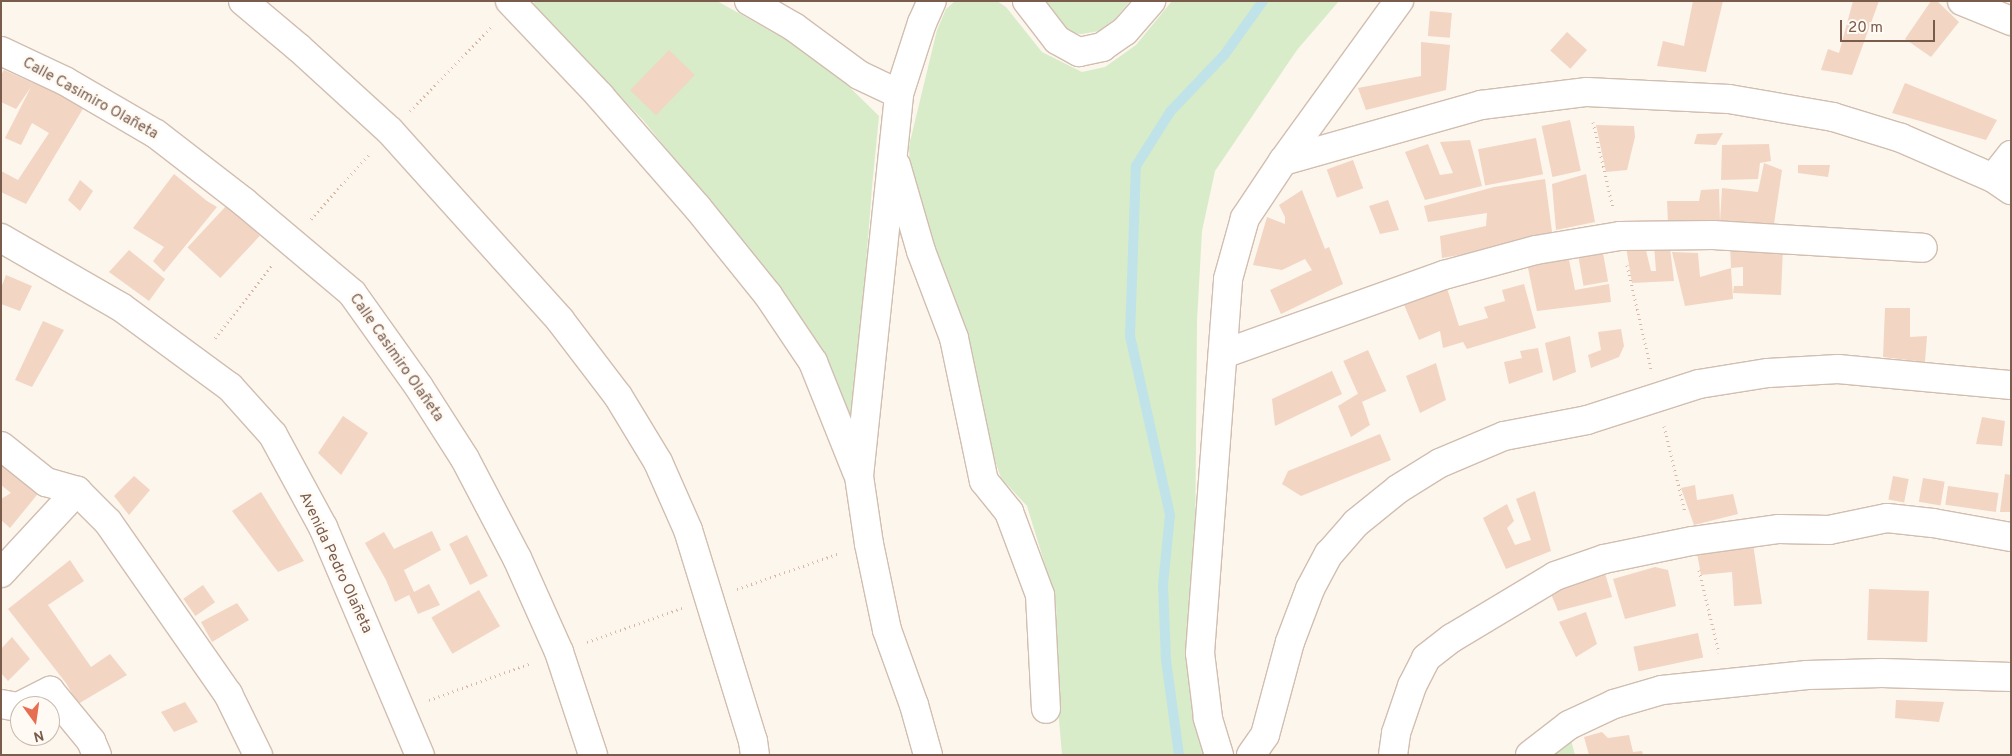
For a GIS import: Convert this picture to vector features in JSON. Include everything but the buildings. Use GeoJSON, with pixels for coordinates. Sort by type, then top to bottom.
{"type":"FeatureCollection","features":[{"type":"Feature","properties":{"kind":"street"},"geometry":{"type":"LineString","coordinates":[[242,1],[299,48],[390,131],[560,320],[618,396],[658,462],[688,530],[753,741],[755,755]]}},
{"type":"Feature","properties":{"kind":"street"},"geometry":{"type":"LineString","coordinates":[[749,1],[794,27],[859,75],[899,94]]}},
{"type":"Feature","properties":{"kind":"street"},"geometry":{"type":"LineString","coordinates":[[928,755],[914,705],[887,630],[868,544],[859,476],[884,223],[894,157],[899,94],[922,23],[932,1]]}},
{"type":"Feature","properties":{"kind":"street"},"geometry":{"type":"LineString","coordinates":[[1027,1],[1058,40],[1079,52],[1102,47],[1125,31],[1151,1]]}},
{"type":"Feature","properties":{"kind":"street"},"geometry":{"type":"LineString","coordinates":[[1219,755],[1208,718],[1200,653],[1228,279],[1245,218],[1282,161],[1399,1]]}},
{"type":"Feature","properties":{"kind":"street"},"geometry":{"type":"LineString","coordinates":[[1962,1],[2011,21]]}},
{"type":"Feature","properties":{"kind":"street"},"geometry":{"type":"LineString","coordinates":[[512,2],[600,96],[697,207],[768,295],[813,362],[859,476]]}},
{"type":"Feature","properties":{"kind":"street","name":"Calle Casimiro Olañeta"},"geometry":{"type":"LineString","coordinates":[[1,51],[65,81],[156,134],[352,292],[419,387],[469,467],[517,558],[559,652],[593,755]]}},
{"type":"Feature","properties":{"kind":"street"},"geometry":{"type":"LineString","coordinates":[[1282,161],[1481,105],[1586,92],[1729,99],[1834,117],[1901,138],[2002,184],[2011,155]]}},
{"type":"Feature","properties":{"kind":"street"},"geometry":{"type":"LineString","coordinates":[[894,157],[921,251],[954,338],[984,481],[1009,512],[1040,595],[1046,709]]}},
{"type":"Feature","properties":{"kind":"street"},"geometry":{"type":"LineString","coordinates":[[1223,354],[1444,275],[1536,250],[1620,236],[1713,235],[1923,248]]}},
{"type":"Feature","properties":{"kind":"street","name":"Avenida Pedro Olañeta"},"geometry":{"type":"LineString","coordinates":[[1,238],[121,307],[230,387],[273,435],[323,527],[420,755]]}},
{"type":"Feature","properties":{"kind":"street"},"geometry":{"type":"LineString","coordinates":[[1251,755],[1264,735],[1290,642],[1310,589],[1329,554],[1356,523],[1398,489],[1440,463],[1504,436],[1587,420],[1700,384],[1768,373],[1838,369],[2011,385]]}},
{"type":"Feature","properties":{"kind":"street"},"geometry":{"type":"LineString","coordinates":[[1,446],[46,482],[77,491],[108,522],[228,694],[258,755]]}},
{"type":"Feature","properties":{"kind":"street"},"geometry":{"type":"LineString","coordinates":[[1,573],[77,491]]}},
{"type":"Feature","properties":{"kind":"street"},"geometry":{"type":"LineString","coordinates":[[1393,755],[1396,733],[1412,686],[1426,658],[1452,638],[1555,576],[1604,559],[1692,541],[1779,529],[1829,530],[1887,518],[1933,523],[2011,537]]}},
{"type":"Feature","properties":{"kind":"street"},"geometry":{"type":"LineString","coordinates":[[1530,755],[1569,725],[1614,704],[1662,690],[1807,675],[1882,673],[2011,677]]}},
{"type":"Feature","properties":{"kind":"street"},"geometry":{"type":"LineString","coordinates":[[1,704],[18,707],[50,691],[94,748],[119,755]]}},
{"type":"Feature","properties":{"kind":"path"},"geometry":{"type":"LineString","coordinates":[[196,362],[291,242],[390,131],[512,2]]}},
{"type":"Feature","properties":{"kind":"path"},"geometry":{"type":"LineString","coordinates":[[401,711],[708,598],[868,544]]}},
{"type":"Feature","properties":{"kind":"green space"},"geometry":{"type":"Polygon","coordinates":[[[535,1],[717,1],[799,47],[833,71],[879,116],[856,394],[857,407],[851,418],[846,417],[754,257],[643,120],[532,5],[535,1]]]}},
{"type":"Feature","properties":{"kind":"green space"},"geometry":{"type":"Polygon","coordinates":[[[955,1],[997,1],[1006,7],[1042,52],[1082,72],[1105,67],[1136,45],[1172,1],[1339,1],[1297,50],[1215,171],[1202,231],[1197,321],[1195,561],[1208,755],[1062,755],[1058,708],[1056,601],[1027,506],[1001,478],[991,449],[971,362],[910,174],[909,146],[937,30],[946,9],[955,1]]]}},
{"type":"Feature","properties":{"kind":"green space"},"geometry":{"type":"Polygon","coordinates":[[[1045,1],[1130,1],[1115,19],[1099,31],[1082,34],[1069,33],[1057,22],[1045,1]]]}},
{"type":"Feature","properties":{"kind":"green space"},"geometry":{"type":"Polygon","coordinates":[[[1571,740],[1575,755],[1546,755],[1571,740]]]}},
{"type":"Feature","properties":{"kind":"waterway"},"geometry":{"type":"LineString","coordinates":[[1179,755],[1166,660],[1163,585],[1170,515],[1130,336],[1136,166],[1170,112],[1225,54],[1263,1]]}}]}
